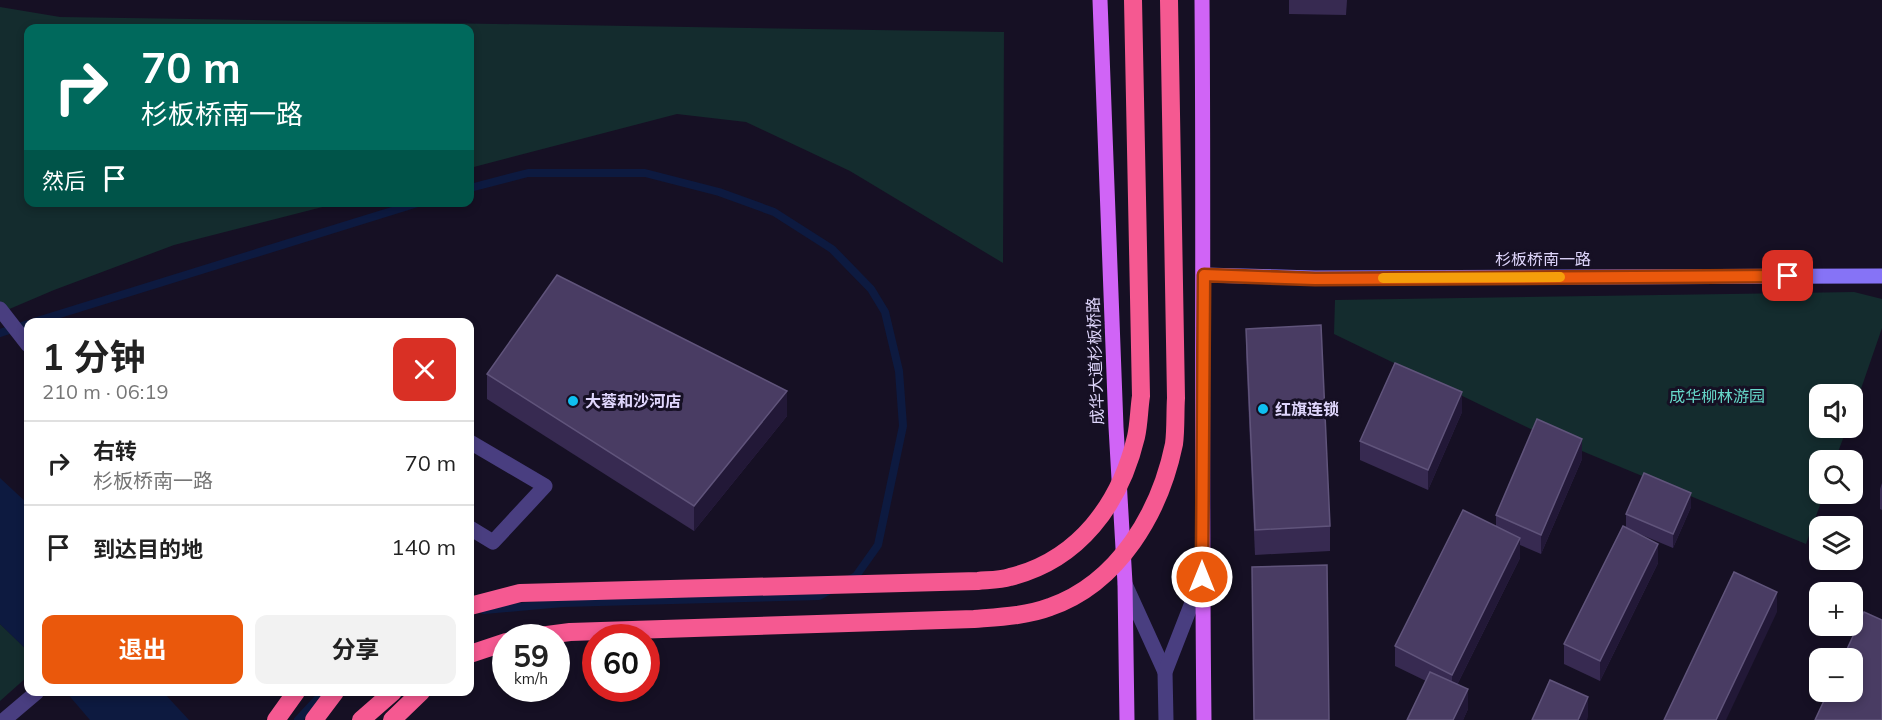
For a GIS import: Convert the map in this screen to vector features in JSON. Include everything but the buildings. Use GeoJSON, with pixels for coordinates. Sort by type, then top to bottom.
{"type":"FeatureCollection","features":[{"type":"Feature","properties":{"kind":"highway"},"geometry":{"type":"LineString","coordinates":[[474,605],[520,593],[978,581],[1010,578],[1044,564],[1073,547],[1094,527],[1125,473],[1136,436],[1141,396],[1133,0]]}},
{"type":"Feature","properties":{"kind":"highway"},"geometry":{"type":"LineString","coordinates":[[570,632],[974,620],[1013,616],[1050,608],[1089,587],[1110,571],[1146,521],[1163,484],[1174,442],[1176,398],[1169,0]]}},
{"type":"Feature","properties":{"kind":"highway"},"geometry":{"type":"LineString","coordinates":[[474,653],[492,647]]}},
{"type":"Feature","properties":{"kind":"highway"},"geometry":{"type":"LineString","coordinates":[[276,720],[293,696]]}},
{"type":"Feature","properties":{"kind":"highway"},"geometry":{"type":"LineString","coordinates":[[314,720],[332,696]]}},
{"type":"Feature","properties":{"kind":"highway"},"geometry":{"type":"LineString","coordinates":[[361,720],[388,696]]}},
{"type":"Feature","properties":{"kind":"highway"},"geometry":{"type":"LineString","coordinates":[[392,720],[418,696]]}},
{"type":"Feature","properties":{"kind":"main road","name":"成华大道杉板桥路"},"geometry":{"type":"LineString","coordinates":[[1100,0],[1116,427],[1125,583],[1127,720]]}},
{"type":"Feature","properties":{"kind":"main road"},"geometry":{"type":"LineString","coordinates":[[1202,0],[1204,720]]}},
{"type":"Feature","properties":{"kind":"street","name":"杉板桥南一路"},"geometry":{"type":"LineString","coordinates":[[1204,275],[1315,279],[1882,276]]}},
{"type":"Feature","properties":{"kind":"street"},"geometry":{"type":"LineString","coordinates":[[0,309],[24,340]]}},
{"type":"Feature","properties":{"kind":"street"},"geometry":{"type":"LineString","coordinates":[[474,444],[545,486],[493,542],[474,530]]}},
{"type":"Feature","properties":{"kind":"street"},"geometry":{"type":"LineString","coordinates":[[1166,720],[1165,672],[1202,577]]}},
{"type":"Feature","properties":{"kind":"street"},"geometry":{"type":"LineString","coordinates":[[1125,583],[1165,672]]}},
{"type":"Feature","properties":{"kind":"street"},"geometry":{"type":"LineString","coordinates":[[4,720],[32,696]]}},
{"type":"Feature","properties":{"kind":"green space"},"geometry":{"type":"Polygon","coordinates":[[[0,7],[60,17],[1004,32],[1003,263],[850,171],[746,122],[677,114],[474,167],[474,24],[24,24],[24,207],[322,207],[174,245],[0,313],[0,7]]]}},
{"type":"Feature","properties":{"kind":"green space","name":"成华柳林游园"},"geometry":{"type":"Polygon","coordinates":[[[1854,292],[1882,299],[1882,328],[1863,384],[1809,384],[1809,438],[1843,438],[1839,450],[1809,450],[1809,504],[1820,504],[1816,516],[1809,516],[1809,536],[1806,544],[1541,434],[1334,334],[1335,300],[1854,292]]]}},
{"type":"Feature","properties":{"kind":"green space"},"geometry":{"type":"Polygon","coordinates":[[[0,624],[24,647],[24,680],[0,701],[0,624]]]}},
{"type":"Feature","properties":{"kind":"water"},"geometry":{"type":"Polygon","coordinates":[[[0,478],[24,500],[24,647],[0,624],[0,478]]]}},
{"type":"Feature","properties":{"kind":"water"},"geometry":{"type":"Polygon","coordinates":[[[69,696],[167,696],[189,720],[90,720],[69,696]]]}},
{"type":"Feature","properties":{"kind":"waterway"},"geometry":{"type":"LineString","coordinates":[[474,187],[528,173],[645,173],[719,192],[774,212],[832,249],[871,289],[885,312],[899,371],[903,426],[878,545],[856,576],[846,581]]}},
{"type":"Feature","properties":{"kind":"waterway"},"geometry":{"type":"LineString","coordinates":[[47,318],[405,207]]}},
{"type":"Feature","properties":{"kind":"waterway"},"geometry":{"type":"LineString","coordinates":[[0,333],[24,325]]}},
{"type":"Feature","properties":{"kind":"waterway"},"geometry":{"type":"LineString","coordinates":[[484,610],[563,603],[819,596],[832,589]]}},
{"type":"Feature","properties":{"kind":"waterway"},"geometry":{"type":"LineString","coordinates":[[298,720],[320,696]]}},
{"type":"Feature","properties":{"kind":"slow traffic"},"geometry":{"type":"LineString","coordinates":[[1383,278],[1560,277]]}},
{"type":"Feature","properties":{"kind":"place","name":"大蓉和沙河店"},"geometry":{"type":"Point","coordinates":[573,401]}},
{"type":"Feature","properties":{"kind":"place","name":"红旗连锁"},"geometry":{"type":"Point","coordinates":[1263,409]}},
{"type":"Feature","properties":{"kind":"route"},"geometry":{"type":"LineString","coordinates":[[1202,577],[1204,275],[1315,279],[1788,276]]}}]}
